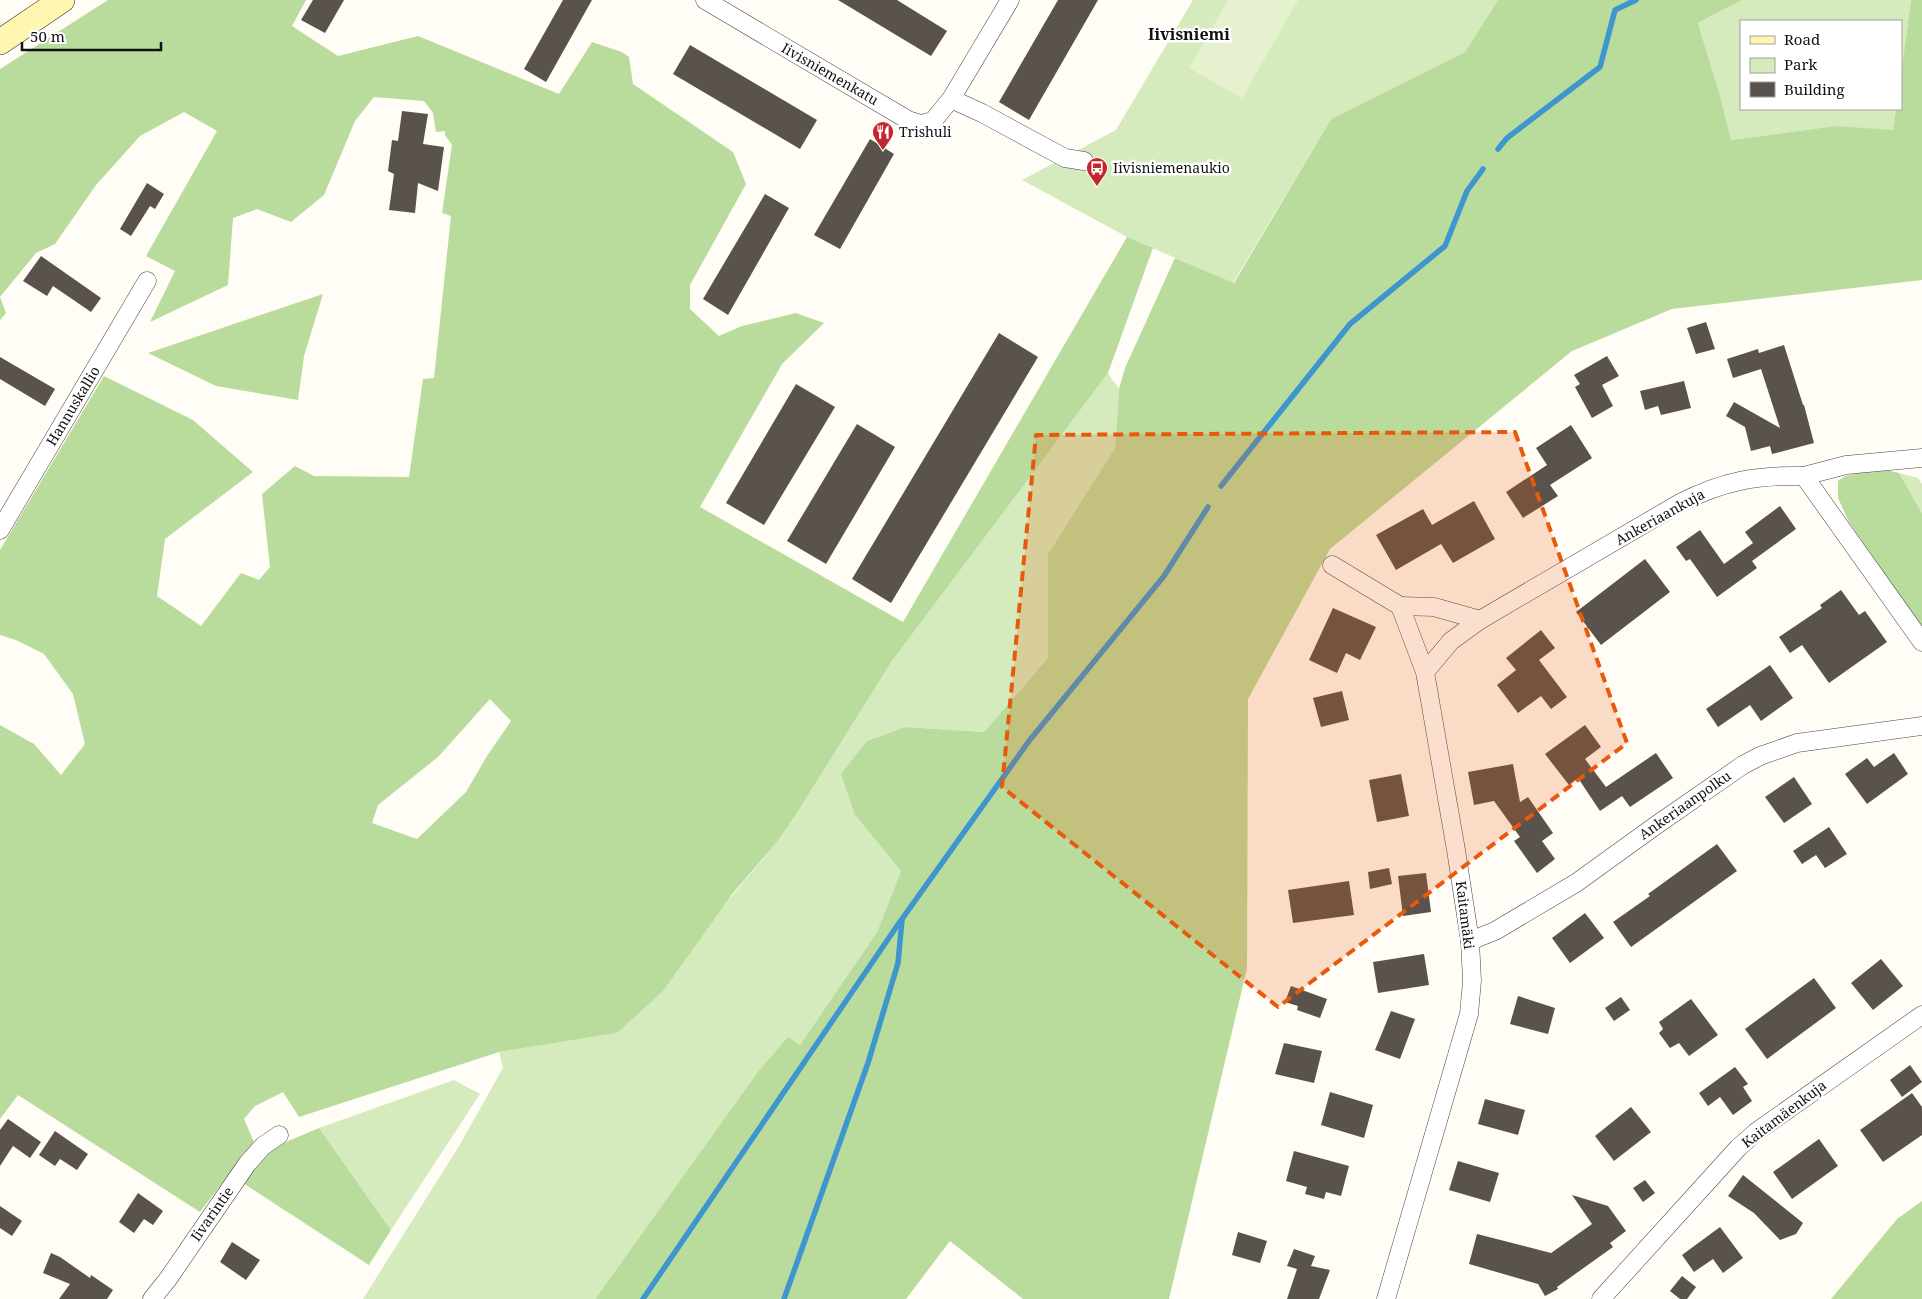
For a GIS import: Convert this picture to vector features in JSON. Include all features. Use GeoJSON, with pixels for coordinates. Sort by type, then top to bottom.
{"type":"FeatureCollection","features":[{"type":"Feature","properties":{"kind":"main road"},"geometry":{"type":"LineString","coordinates":[[0,42],[62,0]]}},
{"type":"Feature","properties":{"kind":"street","name":"Iivisniemenkatu"},"geometry":{"type":"LineString","coordinates":[[705,0],[908,120],[921,124],[933,121],[951,99]]}},
{"type":"Feature","properties":{"kind":"street"},"geometry":{"type":"LineString","coordinates":[[1010,0],[951,99],[982,113],[1065,158],[1084,161]]}},
{"type":"Feature","properties":{"kind":"street","name":"Hannuskallio"},"geometry":{"type":"LineString","coordinates":[[0,530],[147,281]]}},
{"type":"Feature","properties":{"kind":"street","name":"Ankeriaankuja"},"geometry":{"type":"LineString","coordinates":[[1425,672],[1451,641],[1480,620],[1700,493],[1736,480],[1777,475],[1804,476],[1846,465],[1922,458]]}},
{"type":"Feature","properties":{"kind":"street"},"geometry":{"type":"LineString","coordinates":[[1804,476],[1922,642]]}},
{"type":"Feature","properties":{"kind":"street"},"geometry":{"type":"LineString","coordinates":[[1332,565],[1400,606],[1434,607],[1480,620]]}},
{"type":"Feature","properties":{"kind":"street","name":"Kaitamäki"},"geometry":{"type":"LineString","coordinates":[[1386,1299],[1469,1014],[1472,981],[1470,941],[1425,672],[1400,606]]}},
{"type":"Feature","properties":{"kind":"street","name":"Ankeriaanpolku"},"geometry":{"type":"LineString","coordinates":[[1470,941],[1495,931],[1576,883],[1655,826],[1760,756],[1797,743],[1922,726]]}},
{"type":"Feature","properties":{"kind":"street","name":"Kaitamäenkuja"},"geometry":{"type":"LineString","coordinates":[[1601,1299],[1756,1132],[1922,1015]]}},
{"type":"Feature","properties":{"kind":"street","name":"Iivarintie"},"geometry":{"type":"LineString","coordinates":[[152,1299],[168,1279],[247,1164],[263,1146],[278,1135]]}},
{"type":"Feature","properties":{"kind":"highlighted area"},"geometry":{"type":"Polygon","coordinates":[[[1515,432],[1627,743],[1278,1007],[1002,787],[1036,435],[1515,432]]]}},
{"type":"Feature","properties":{"kind":"green space"},"geometry":{"type":"Polygon","coordinates":[[[108,0],[306,0],[292,26],[338,56],[418,36],[559,94],[592,42],[622,52],[629,57],[633,84],[733,152],[746,184],[690,285],[690,309],[719,336],[742,326],[796,313],[824,323],[782,364],[700,507],[903,622],[1127,237],[1153,248],[1108,373],[892,661],[777,842],[733,893],[663,991],[617,1033],[499,1052],[299,1117],[283,1092],[255,1106],[244,1119],[254,1142],[200,1212],[18,1095],[0,1119],[0,725],[34,744],[61,775],[85,744],[73,694],[44,654],[16,640],[0,635],[0,550],[104,376],[193,420],[253,472],[165,539],[157,596],[201,626],[241,573],[259,580],[270,567],[262,494],[295,466],[314,476],[409,477],[423,379],[434,378],[451,216],[442,213],[452,145],[445,135],[445,131],[436,132],[433,113],[424,101],[374,97],[355,121],[324,195],[291,222],[257,209],[233,218],[228,285],[150,322],[175,271],[146,256],[217,131],[184,112],[140,136],[96,185],[55,244],[36,253],[0,297],[0,69],[108,0]],[[490,699],[438,757],[378,805],[372,823],[417,839],[466,792],[487,756],[511,721],[490,699]]]}},
{"type":"Feature","properties":{"kind":"green space"},"geometry":{"type":"Polygon","coordinates":[[[1193,0],[1498,0],[1465,52],[1331,119],[1233,283],[1127,237],[1022,180],[1116,130],[1193,0]]]}},
{"type":"Feature","properties":{"kind":"green space"},"geometry":{"type":"Polygon","coordinates":[[[1228,0],[1298,0],[1242,98],[1189,68],[1228,0]]]}},
{"type":"Feature","properties":{"kind":"green space"},"geometry":{"type":"Polygon","coordinates":[[[1498,0],[1742,0],[1698,23],[1721,99],[1731,140],[1835,126],[1893,130],[1896,110],[1902,110],[1902,67],[1911,0],[1922,0],[1922,280],[1672,309],[1572,351],[1330,549],[1248,699],[1247,968],[1169,1299],[1023,1299],[950,1241],[906,1299],[595,1299],[757,1073],[788,1037],[800,1045],[877,932],[901,871],[855,815],[841,774],[867,741],[906,727],[984,732],[1048,658],[1048,554],[1115,448],[1119,389],[1125,368],[1175,258],[1234,283],[1331,119],[1465,52],[1498,0]]]}},
{"type":"Feature","properties":{"kind":"green space"},"geometry":{"type":"Polygon","coordinates":[[[1742,0],[1911,0],[1902,67],[1902,20],[1740,20],[1740,110],[1896,110],[1893,131],[1835,126],[1731,140],[1721,99],[1698,23],[1742,0]]]}},
{"type":"Feature","properties":{"kind":"green space"},"geometry":{"type":"Polygon","coordinates":[[[323,294],[304,356],[298,400],[216,386],[148,353],[323,294]]]}},
{"type":"Feature","properties":{"kind":"green space"},"geometry":{"type":"Polygon","coordinates":[[[0,297],[6,313],[0,320],[0,297]]]}},
{"type":"Feature","properties":{"kind":"green space"},"geometry":{"type":"Polygon","coordinates":[[[1108,373],[1119,389],[1115,448],[1048,554],[1048,658],[984,732],[906,727],[855,815],[901,871],[877,932],[800,1045],[757,1073],[595,1299],[363,1299],[459,1146],[503,1068],[499,1052],[617,1033],[777,842],[892,661],[1108,373]]]}},
{"type":"Feature","properties":{"kind":"green space"},"geometry":{"type":"Polygon","coordinates":[[[1879,468],[1899,473],[1922,513],[1922,628],[1849,522],[1838,498],[1838,481],[1845,476],[1879,468]]]}},
{"type":"Feature","properties":{"kind":"green space"},"geometry":{"type":"Polygon","coordinates":[[[1899,473],[1918,478],[1922,484],[1922,513],[1899,473]]]}},
{"type":"Feature","properties":{"kind":"green space"},"geometry":{"type":"Polygon","coordinates":[[[454,1080],[480,1094],[391,1230],[319,1128],[454,1080]]]}},
{"type":"Feature","properties":{"kind":"green space"},"geometry":{"type":"Polygon","coordinates":[[[319,1128],[391,1230],[369,1265],[243,1183],[274,1147],[319,1128]]]}},
{"type":"Feature","properties":{"kind":"green space"},"geometry":{"type":"Polygon","coordinates":[[[1922,1201],[1922,1299],[1831,1299],[1897,1219],[1922,1201]]]}},
{"type":"Feature","properties":{"kind":"building"},"geometry":{"type":"Polygon","coordinates":[[[313,0],[344,0],[325,33],[301,20],[313,0]]]}},
{"type":"Feature","properties":{"kind":"building"},"geometry":{"type":"Polygon","coordinates":[[[563,0],[592,0],[546,82],[524,69],[563,0]]]}},
{"type":"Feature","properties":{"kind":"building"},"geometry":{"type":"Polygon","coordinates":[[[838,0],[897,0],[947,31],[931,56],[838,0]]]}},
{"type":"Feature","properties":{"kind":"building"},"geometry":{"type":"Polygon","coordinates":[[[1058,0],[1098,0],[1029,120],[999,102],[1058,0]]]}},
{"type":"Feature","properties":{"kind":"building"},"geometry":{"type":"Polygon","coordinates":[[[690,45],[817,120],[800,149],[673,74],[690,45]]]}},
{"type":"Feature","properties":{"kind":"building"},"geometry":{"type":"Polygon","coordinates":[[[402,111],[428,114],[423,144],[444,147],[438,191],[418,183],[415,213],[389,210],[394,174],[388,171],[392,140],[398,141],[402,111]]]}},
{"type":"Feature","properties":{"kind":"building"},"geometry":{"type":"Polygon","coordinates":[[[870,139],[894,154],[840,249],[814,235],[870,139]]]}},
{"type":"Feature","properties":{"kind":"building"},"geometry":{"type":"Polygon","coordinates":[[[147,183],[164,194],[155,209],[150,206],[131,236],[120,229],[147,183]]]}},
{"type":"Feature","properties":{"kind":"building"},"geometry":{"type":"Polygon","coordinates":[[[765,194],[789,208],[728,315],[703,299],[765,194]]]}},
{"type":"Feature","properties":{"kind":"building"},"geometry":{"type":"Polygon","coordinates":[[[41,256],[101,298],[91,312],[53,286],[47,296],[23,281],[41,256]]]}},
{"type":"Feature","properties":{"kind":"building"},"geometry":{"type":"Polygon","coordinates":[[[1706,322],[1715,349],[1696,354],[1687,328],[1706,322]]]}},
{"type":"Feature","properties":{"kind":"building"},"geometry":{"type":"Polygon","coordinates":[[[999,333],[1038,357],[891,603],[852,579],[999,333]]]}},
{"type":"Feature","properties":{"kind":"building"},"geometry":{"type":"Polygon","coordinates":[[[1784,345],[1804,405],[1814,443],[1772,454],[1770,446],[1751,451],[1745,427],[1726,416],[1734,402],[1780,428],[1761,369],[1733,378],[1727,359],[1758,349],[1759,353],[1784,345]]]}},
{"type":"Feature","properties":{"kind":"building"},"geometry":{"type":"Polygon","coordinates":[[[1607,356],[1619,376],[1602,385],[1613,406],[1592,418],[1575,387],[1580,384],[1574,375],[1607,356]]]}},
{"type":"Feature","properties":{"kind":"building"},"geometry":{"type":"Polygon","coordinates":[[[0,357],[55,389],[45,406],[0,379],[0,357]]]}},
{"type":"Feature","properties":{"kind":"building"},"geometry":{"type":"Polygon","coordinates":[[[1684,381],[1691,408],[1661,415],[1658,406],[1645,410],[1640,391],[1684,381]]]}},
{"type":"Feature","properties":{"kind":"building"},"geometry":{"type":"Polygon","coordinates":[[[796,384],[835,407],[764,525],[726,503],[796,384]]]}},
{"type":"Feature","properties":{"kind":"building"},"geometry":{"type":"Polygon","coordinates":[[[857,424],[895,447],[826,564],[787,541],[857,424]]]}},
{"type":"Feature","properties":{"kind":"building"},"geometry":{"type":"Polygon","coordinates":[[[1571,425],[1592,458],[1550,485],[1558,496],[1523,518],[1506,492],[1547,465],[1536,448],[1571,425]]]}},
{"type":"Feature","properties":{"kind":"building"},"geometry":{"type":"Polygon","coordinates":[[[1474,501],[1495,539],[1453,563],[1441,544],[1396,570],[1376,535],[1423,509],[1432,525],[1474,501]]]}},
{"type":"Feature","properties":{"kind":"building"},"geometry":{"type":"Polygon","coordinates":[[[1780,506],[1796,529],[1752,561],[1757,568],[1717,597],[1690,559],[1686,561],[1676,547],[1700,530],[1724,564],[1753,543],[1745,532],[1780,506]]]}},
{"type":"Feature","properties":{"kind":"building"},"geometry":{"type":"Polygon","coordinates":[[[1645,559],[1670,592],[1601,645],[1576,612],[1645,559]]]}},
{"type":"Feature","properties":{"kind":"building"},"geometry":{"type":"Polygon","coordinates":[[[1841,590],[1859,615],[1865,611],[1887,642],[1829,683],[1802,645],[1790,653],[1779,637],[1822,608],[1820,605],[1841,590]]]}},
{"type":"Feature","properties":{"kind":"building"},"geometry":{"type":"Polygon","coordinates":[[[1333,608],[1376,627],[1360,660],[1346,653],[1337,673],[1309,660],[1333,608]]]}},
{"type":"Feature","properties":{"kind":"building"},"geometry":{"type":"Polygon","coordinates":[[[1541,630],[1555,648],[1539,660],[1567,697],[1551,709],[1541,696],[1518,713],[1497,685],[1516,670],[1506,658],[1541,630]]]}},
{"type":"Feature","properties":{"kind":"building"},"geometry":{"type":"Polygon","coordinates":[[[1770,665],[1793,698],[1761,721],[1750,705],[1718,727],[1706,709],[1770,665]]]}},
{"type":"Feature","properties":{"kind":"building"},"geometry":{"type":"Polygon","coordinates":[[[1342,691],[1349,720],[1321,727],[1313,698],[1342,691]]]}},
{"type":"Feature","properties":{"kind":"building"},"geometry":{"type":"Polygon","coordinates":[[[1585,725],[1601,747],[1585,759],[1606,787],[1656,753],[1673,778],[1630,807],[1622,796],[1600,811],[1578,778],[1569,785],[1545,754],[1585,725]]]}},
{"type":"Feature","properties":{"kind":"building"},"geometry":{"type":"Polygon","coordinates":[[[1894,753],[1908,774],[1867,804],[1845,774],[1867,758],[1874,767],[1894,753]]]}},
{"type":"Feature","properties":{"kind":"building"},"geometry":{"type":"Polygon","coordinates":[[[1513,764],[1520,802],[1528,797],[1553,833],[1542,841],[1555,859],[1537,873],[1514,841],[1520,837],[1494,801],[1474,805],[1468,772],[1513,764]]]}},
{"type":"Feature","properties":{"kind":"building"},"geometry":{"type":"Polygon","coordinates":[[[1401,774],[1409,816],[1377,822],[1369,780],[1401,774]]]}},
{"type":"Feature","properties":{"kind":"building"},"geometry":{"type":"Polygon","coordinates":[[[1794,777],[1812,804],[1784,823],[1765,797],[1794,777]]]}},
{"type":"Feature","properties":{"kind":"building"},"geometry":{"type":"Polygon","coordinates":[[[1829,827],[1847,854],[1825,868],[1816,855],[1802,864],[1793,851],[1829,827]]]}},
{"type":"Feature","properties":{"kind":"building"},"geometry":{"type":"Polygon","coordinates":[[[1717,844],[1737,871],[1631,947],[1613,922],[1717,844]]]}},
{"type":"Feature","properties":{"kind":"building"},"geometry":{"type":"Polygon","coordinates":[[[1389,868],[1392,884],[1370,889],[1368,872],[1389,868]]]}},
{"type":"Feature","properties":{"kind":"building"},"geometry":{"type":"Polygon","coordinates":[[[1426,873],[1431,912],[1403,916],[1398,876],[1426,873]]]}},
{"type":"Feature","properties":{"kind":"building"},"geometry":{"type":"Polygon","coordinates":[[[1349,881],[1354,915],[1293,923],[1288,890],[1349,881]]]}},
{"type":"Feature","properties":{"kind":"building"},"geometry":{"type":"Polygon","coordinates":[[[1585,913],[1604,938],[1570,963],[1552,938],[1585,913]]]}},
{"type":"Feature","properties":{"kind":"building"},"geometry":{"type":"Polygon","coordinates":[[[1424,954],[1429,985],[1378,993],[1373,962],[1424,954]]]}},
{"type":"Feature","properties":{"kind":"building"},"geometry":{"type":"Polygon","coordinates":[[[1881,959],[1903,986],[1873,1010],[1851,983],[1881,959]]]}},
{"type":"Feature","properties":{"kind":"building"},"geometry":{"type":"Polygon","coordinates":[[[1814,978],[1836,1008],[1767,1059],[1745,1029],[1814,978]]]}},
{"type":"Feature","properties":{"kind":"building"},"geometry":{"type":"Polygon","coordinates":[[[1291,986],[1327,999],[1320,1018],[1297,1010],[1298,1006],[1285,1002],[1291,986]]]}},
{"type":"Feature","properties":{"kind":"building"},"geometry":{"type":"Polygon","coordinates":[[[1518,996],[1555,1008],[1548,1034],[1510,1024],[1518,996]]]}},
{"type":"Feature","properties":{"kind":"building"},"geometry":{"type":"Polygon","coordinates":[[[1621,997],[1630,1010],[1614,1021],[1605,1008],[1621,997]]]}},
{"type":"Feature","properties":{"kind":"building"},"geometry":{"type":"Polygon","coordinates":[[[1691,999],[1718,1035],[1689,1056],[1679,1043],[1670,1048],[1659,1033],[1663,1029],[1659,1022],[1691,999]]]}},
{"type":"Feature","properties":{"kind":"building"},"geometry":{"type":"Polygon","coordinates":[[[1391,1011],[1415,1019],[1400,1059],[1375,1050],[1391,1011]]]}},
{"type":"Feature","properties":{"kind":"building"},"geometry":{"type":"Polygon","coordinates":[[[1284,1043],[1322,1051],[1314,1083],[1275,1074],[1284,1043]]]}},
{"type":"Feature","properties":{"kind":"building"},"geometry":{"type":"Polygon","coordinates":[[[1910,1065],[1922,1082],[1902,1097],[1890,1080],[1910,1065]]]}},
{"type":"Feature","properties":{"kind":"building"},"geometry":{"type":"Polygon","coordinates":[[[1735,1067],[1748,1084],[1743,1087],[1752,1101],[1733,1115],[1720,1097],[1708,1106],[1699,1093],[1735,1067]]]}},
{"type":"Feature","properties":{"kind":"building"},"geometry":{"type":"Polygon","coordinates":[[[1330,1092],[1373,1105],[1364,1138],[1321,1125],[1330,1092]]]}},
{"type":"Feature","properties":{"kind":"building"},"geometry":{"type":"Polygon","coordinates":[[[1912,1093],[1922,1107],[1922,1135],[1883,1162],[1860,1130],[1912,1093]]]}},
{"type":"Feature","properties":{"kind":"building"},"geometry":{"type":"Polygon","coordinates":[[[1485,1099],[1525,1110],[1518,1135],[1478,1124],[1485,1099]]]}},
{"type":"Feature","properties":{"kind":"building"},"geometry":{"type":"Polygon","coordinates":[[[1631,1107],[1651,1132],[1614,1161],[1595,1136],[1631,1107]]]}},
{"type":"Feature","properties":{"kind":"building"},"geometry":{"type":"Polygon","coordinates":[[[8,1119],[41,1142],[30,1158],[13,1146],[0,1166],[0,1130],[8,1119]]]}},
{"type":"Feature","properties":{"kind":"building"},"geometry":{"type":"Polygon","coordinates":[[[55,1131],[88,1154],[77,1170],[60,1159],[55,1166],[39,1155],[55,1131]]]}},
{"type":"Feature","properties":{"kind":"building"},"geometry":{"type":"Polygon","coordinates":[[[1819,1139],[1838,1166],[1792,1199],[1773,1172],[1819,1139]]]}},
{"type":"Feature","properties":{"kind":"building"},"geometry":{"type":"Polygon","coordinates":[[[1294,1151],[1349,1166],[1341,1196],[1326,1192],[1324,1199],[1305,1194],[1307,1187],[1286,1181],[1294,1151]]]}},
{"type":"Feature","properties":{"kind":"building"},"geometry":{"type":"Polygon","coordinates":[[[1458,1161],[1499,1173],[1490,1202],[1449,1190],[1458,1161]]]}},
{"type":"Feature","properties":{"kind":"building"},"geometry":{"type":"Polygon","coordinates":[[[1743,1175],[1803,1223],[1796,1234],[1780,1240],[1754,1213],[1728,1196],[1743,1175]]]}},
{"type":"Feature","properties":{"kind":"building"},"geometry":{"type":"Polygon","coordinates":[[[1645,1180],[1655,1193],[1643,1202],[1633,1188],[1645,1180]]]}},
{"type":"Feature","properties":{"kind":"building"},"geometry":{"type":"Polygon","coordinates":[[[138,1193],[163,1211],[153,1225],[144,1219],[134,1233],[119,1222],[138,1193]]]}},
{"type":"Feature","properties":{"kind":"building"},"geometry":{"type":"Polygon","coordinates":[[[1572,1195],[1608,1206],[1626,1231],[1610,1243],[1613,1247],[1557,1287],[1558,1289],[1545,1296],[1538,1284],[1469,1264],[1477,1234],[1551,1253],[1592,1224],[1572,1195]]]}},
{"type":"Feature","properties":{"kind":"building"},"geometry":{"type":"Polygon","coordinates":[[[0,1206],[22,1221],[12,1236],[0,1228],[0,1206]]]}},
{"type":"Feature","properties":{"kind":"building"},"geometry":{"type":"Polygon","coordinates":[[[1720,1227],[1743,1258],[1723,1273],[1713,1259],[1694,1272],[1682,1255],[1720,1227]]]}},
{"type":"Feature","properties":{"kind":"building"},"geometry":{"type":"Polygon","coordinates":[[[1238,1232],[1267,1241],[1260,1263],[1232,1255],[1238,1232]]]}},
{"type":"Feature","properties":{"kind":"building"},"geometry":{"type":"Polygon","coordinates":[[[232,1242],[260,1260],[246,1280],[220,1262],[232,1242]]]}},
{"type":"Feature","properties":{"kind":"building"},"geometry":{"type":"Polygon","coordinates":[[[1294,1249],[1315,1256],[1311,1266],[1330,1270],[1319,1299],[1287,1299],[1297,1269],[1287,1266],[1294,1249]]]}},
{"type":"Feature","properties":{"kind":"building"},"geometry":{"type":"Polygon","coordinates":[[[51,1253],[90,1278],[91,1275],[113,1290],[107,1299],[59,1299],[70,1284],[43,1273],[51,1253]]]}},
{"type":"Feature","properties":{"kind":"building"},"geometry":{"type":"Polygon","coordinates":[[[1682,1276],[1696,1287],[1687,1299],[1680,1299],[1670,1291],[1682,1276]]]}},
{"type":"Feature","properties":{"kind":"waterway"},"geometry":{"type":"LineString","coordinates":[[1498,149],[1507,138],[1600,67],[1615,10],[1636,0]]}},
{"type":"Feature","properties":{"kind":"waterway"},"geometry":{"type":"LineString","coordinates":[[1221,486],[1350,324],[1445,246],[1467,191],[1483,169]]}},
{"type":"Feature","properties":{"kind":"waterway"},"geometry":{"type":"LineString","coordinates":[[643,1299],[897,926],[1029,741],[1164,576],[1208,507]]}},
{"type":"Feature","properties":{"kind":"waterway"},"geometry":{"type":"LineString","coordinates":[[784,1299],[868,1063],[898,963],[902,920]]}},
{"type":"Feature","properties":{"kind":"place","name":"Trishuli"},"geometry":{"type":"Point","coordinates":[883,151]}},
{"type":"Feature","properties":{"kind":"place","name":"Iivisniemenaukio"},"geometry":{"type":"Point","coordinates":[1097,187]}},
{"type":"Feature","properties":{"kind":"district","name":"Iivisniemi"},"geometry":{"type":"Point","coordinates":[1189,34]}}]}
